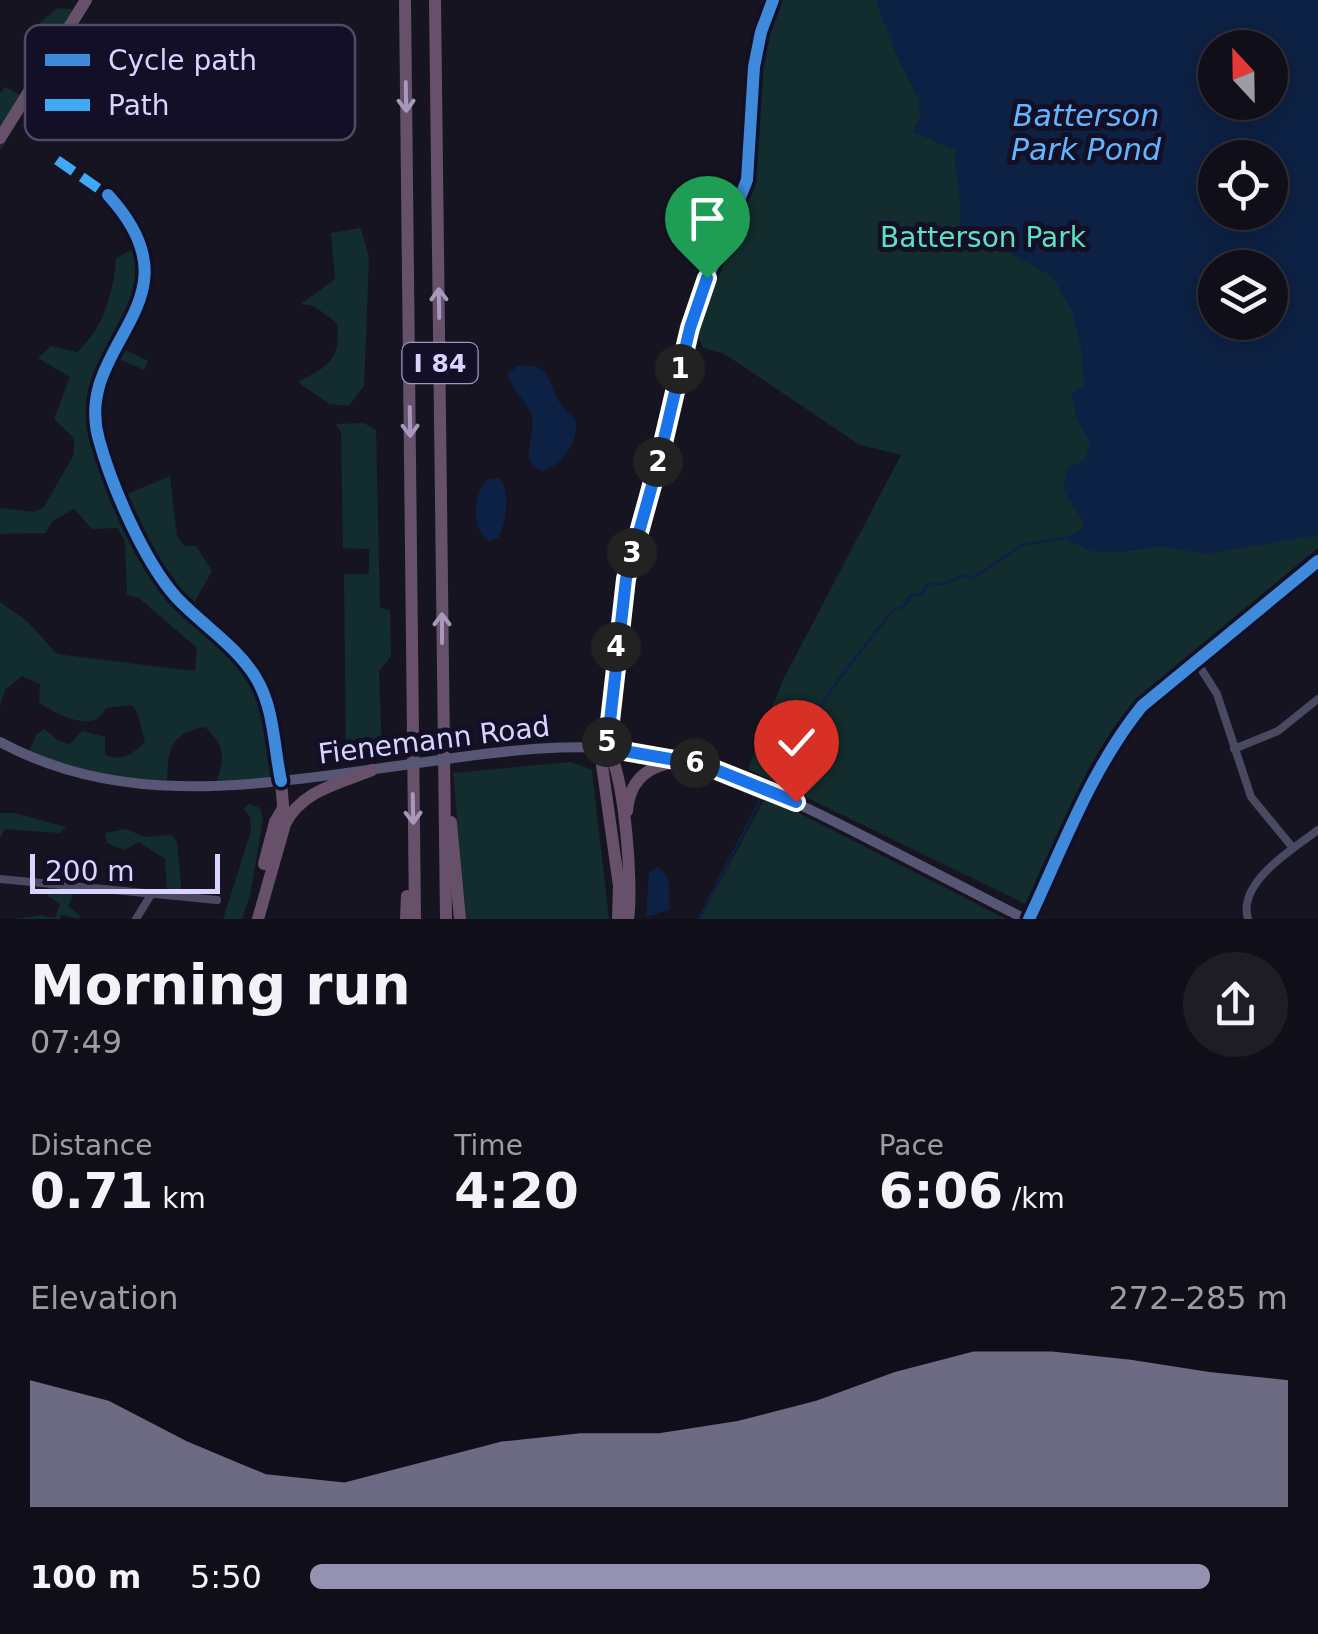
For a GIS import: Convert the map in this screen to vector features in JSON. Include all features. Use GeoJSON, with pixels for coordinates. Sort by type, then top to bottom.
{"type":"FeatureCollection","features":[{"type":"Feature","properties":{"kind":"highway"},"geometry":{"type":"LineString","coordinates":[[70,25],[86,0]]}},
{"type":"Feature","properties":{"kind":"highway","name":"I 84"},"geometry":{"type":"LineString","coordinates":[[405,0],[415,919]]}},
{"type":"Feature","properties":{"kind":"highway","name":"I 84"},"geometry":{"type":"LineString","coordinates":[[436,0],[446,919]]}},
{"type":"Feature","properties":{"kind":"highway"},"geometry":{"type":"LineString","coordinates":[[2,131],[25,95]]}},
{"type":"Feature","properties":{"kind":"highway"},"geometry":{"type":"LineString","coordinates":[[442,726],[460,919]]}},
{"type":"Feature","properties":{"kind":"highway"},"geometry":{"type":"LineString","coordinates":[[607,748],[613,759],[624,828],[630,882],[628,919]]}},
{"type":"Feature","properties":{"kind":"highway"},"geometry":{"type":"LineString","coordinates":[[607,748],[602,765],[619,886],[618,919]]}},
{"type":"Feature","properties":{"kind":"highway"},"geometry":{"type":"LineString","coordinates":[[624,828],[630,793],[638,778],[659,766],[689,761]]}},
{"type":"Feature","properties":{"kind":"highway"},"geometry":{"type":"LineString","coordinates":[[249,919],[275,822],[311,794],[372,770]]}},
{"type":"Feature","properties":{"kind":"highway"},"geometry":{"type":"LineString","coordinates":[[258,919],[283,818],[281,781]]}},
{"type":"Feature","properties":{"kind":"highway"},"geometry":{"type":"LineString","coordinates":[[406,919],[408,868],[414,844]]}},
{"type":"Feature","properties":{"kind":"main road"},"geometry":{"type":"LineString","coordinates":[[1027,919],[1090,786],[1124,728],[1142,706],[1318,560]]}},
{"type":"Feature","properties":{"kind":"main road","name":"Fienemann Road"},"geometry":{"type":"LineString","coordinates":[[0,742],[46,763],[144,785],[212,788],[528,750],[607,748],[689,761],[785,797],[1027,919]]}},
{"type":"Feature","properties":{"kind":"street"},"geometry":{"type":"LineString","coordinates":[[607,748],[626,579],[694,312],[747,180],[754,67],[773,0]]}},
{"type":"Feature","properties":{"kind":"street"},"geometry":{"type":"LineString","coordinates":[[108,196],[134,231],[142,251],[144,280],[138,310],[99,383],[96,412],[100,445],[156,570],[179,600],[258,680],[281,781]]}},
{"type":"Feature","properties":{"kind":"street"},"geometry":{"type":"LineString","coordinates":[[1196,661],[1217,694],[1251,797],[1294,848]]}},
{"type":"Feature","properties":{"kind":"street"},"geometry":{"type":"LineString","coordinates":[[1234,749],[1278,731],[1318,699]]}},
{"type":"Feature","properties":{"kind":"street"},"geometry":{"type":"LineString","coordinates":[[1248,919],[1248,896],[1259,880],[1318,830]]}},
{"type":"Feature","properties":{"kind":"street"},"geometry":{"type":"LineString","coordinates":[[0,879],[217,900]]}},
{"type":"Feature","properties":{"kind":"street"},"geometry":{"type":"LineString","coordinates":[[136,919],[152,893]]}},
{"type":"Feature","properties":{"kind":"green space"},"geometry":{"type":"Polygon","coordinates":[[[92,0],[77,25],[39,25],[57,8],[79,10],[92,0]]]}},
{"type":"Feature","properties":{"kind":"green space","name":"Batterson Park"},"geometry":{"type":"Polygon","coordinates":[[[782,0],[1318,0],[1318,548],[1144,692],[1125,713],[1092,763],[1025,904],[748,769],[783,680],[901,455],[860,445],[723,353],[703,348],[697,334],[754,185],[761,68],[782,0]]]}},
{"type":"Feature","properties":{"kind":"green space"},"geometry":{"type":"Polygon","coordinates":[[[5,87],[25,97],[25,110],[0,151],[0,93],[5,87]]]}},
{"type":"Feature","properties":{"kind":"green space"},"geometry":{"type":"Polygon","coordinates":[[[361,228],[369,258],[364,386],[349,406],[329,404],[298,382],[318,371],[335,354],[337,323],[314,306],[301,304],[335,279],[331,233],[361,228]]]}},
{"type":"Feature","properties":{"kind":"green space"},"geometry":{"type":"Polygon","coordinates":[[[148,242],[143,311],[124,349],[148,361],[144,370],[112,356],[99,393],[103,443],[122,496],[170,476],[177,536],[184,546],[196,546],[212,571],[189,612],[245,666],[263,694],[281,781],[215,788],[222,755],[218,742],[205,727],[176,740],[169,755],[167,789],[27,755],[37,734],[45,729],[57,740],[70,744],[82,731],[105,737],[105,755],[117,758],[127,756],[145,742],[132,705],[106,708],[93,720],[75,720],[39,703],[40,684],[22,676],[5,690],[0,706],[0,602],[27,621],[57,654],[195,670],[197,648],[139,598],[127,595],[125,541],[117,528],[92,529],[74,509],[53,521],[45,533],[0,534],[0,508],[34,512],[44,507],[74,454],[74,438],[54,419],[70,377],[38,358],[51,346],[77,352],[86,343],[106,309],[116,258],[148,242]]]}},
{"type":"Feature","properties":{"kind":"green space"},"geometry":{"type":"Polygon","coordinates":[[[364,423],[376,430],[380,607],[390,611],[391,656],[379,671],[382,752],[346,753],[344,574],[369,574],[369,549],[343,548],[341,433],[336,424],[364,423]]]}},
{"type":"Feature","properties":{"kind":"green space"},"geometry":{"type":"Polygon","coordinates":[[[571,762],[592,770],[609,919],[466,919],[453,773],[571,762]]]}},
{"type":"Feature","properties":{"kind":"green space"},"geometry":{"type":"Polygon","coordinates":[[[766,796],[1006,919],[700,919],[766,796]]]}},
{"type":"Feature","properties":{"kind":"green space"},"geometry":{"type":"Polygon","coordinates":[[[249,804],[260,808],[263,820],[250,895],[242,919],[223,919],[251,831],[244,809],[249,804]]]}},
{"type":"Feature","properties":{"kind":"green space"},"geometry":{"type":"Polygon","coordinates":[[[0,813],[15,813],[66,827],[60,833],[5,829],[0,839],[0,813]]]}},
{"type":"Feature","properties":{"kind":"green space"},"geometry":{"type":"Polygon","coordinates":[[[127,829],[144,837],[171,835],[177,842],[182,895],[167,894],[165,859],[139,842],[124,850],[107,843],[105,833],[127,829]]]}},
{"type":"Feature","properties":{"kind":"green space"},"geometry":{"type":"Polygon","coordinates":[[[48,883],[77,886],[68,906],[81,917],[62,915],[60,919],[15,919],[41,915],[55,918],[60,904],[48,896],[48,883]]]}},
{"type":"Feature","properties":{"kind":"water","name":"Batterson Park Pond"},"geometry":{"type":"Polygon","coordinates":[[[876,0],[1318,0],[1318,535],[1204,554],[1162,546],[1121,552],[1090,551],[1063,538],[1080,531],[1084,522],[1063,490],[1066,469],[1085,460],[1090,443],[1077,419],[1071,393],[1084,385],[1081,348],[1072,312],[1053,277],[959,225],[955,150],[913,132],[920,117],[919,101],[876,0]]]}},
{"type":"Feature","properties":{"kind":"water"},"geometry":{"type":"Polygon","coordinates":[[[518,366],[539,368],[545,373],[558,401],[576,421],[568,451],[543,471],[530,461],[531,413],[508,378],[508,373],[518,366]]]}},
{"type":"Feature","properties":{"kind":"water"},"geometry":{"type":"Polygon","coordinates":[[[499,478],[505,490],[505,515],[499,537],[489,541],[476,520],[476,502],[487,480],[499,478]]]}},
{"type":"Feature","properties":{"kind":"water"},"geometry":{"type":"Polygon","coordinates":[[[658,867],[668,880],[669,910],[646,917],[649,873],[658,867]]]}},
{"type":"Feature","properties":{"kind":"waterway"},"geometry":{"type":"LineString","coordinates":[[772,777],[839,679],[893,610],[904,606],[912,594],[921,595],[929,583],[944,584],[965,575],[971,579],[1022,545],[1063,538]]}},
{"type":"Feature","properties":{"kind":"waterway"},"geometry":{"type":"LineString","coordinates":[[699,919],[760,800]]}},
{"type":"Feature","properties":{"kind":"marked path"},"geometry":{"type":"LineString","coordinates":[[57,160],[108,195]]}},
{"type":"Feature","properties":{"kind":"cycle path"},"geometry":{"type":"LineString","coordinates":[[607,748],[626,579],[694,312],[747,180],[754,67],[773,0]]}},
{"type":"Feature","properties":{"kind":"cycle path"},"geometry":{"type":"LineString","coordinates":[[108,195],[135,233],[144,265],[141,294],[103,376],[95,406],[99,440],[130,523],[152,564],[176,597],[239,656],[262,689],[281,781]]}},
{"type":"Feature","properties":{"kind":"cycle path"},"geometry":{"type":"LineString","coordinates":[[1029,919],[1093,782],[1142,706],[1318,561]]}},
{"type":"Feature","properties":{"kind":"route"},"geometry":{"type":"LineString","coordinates":[[707,278],[694,312],[626,579],[607,748],[704,765],[796,802]]}}]}
